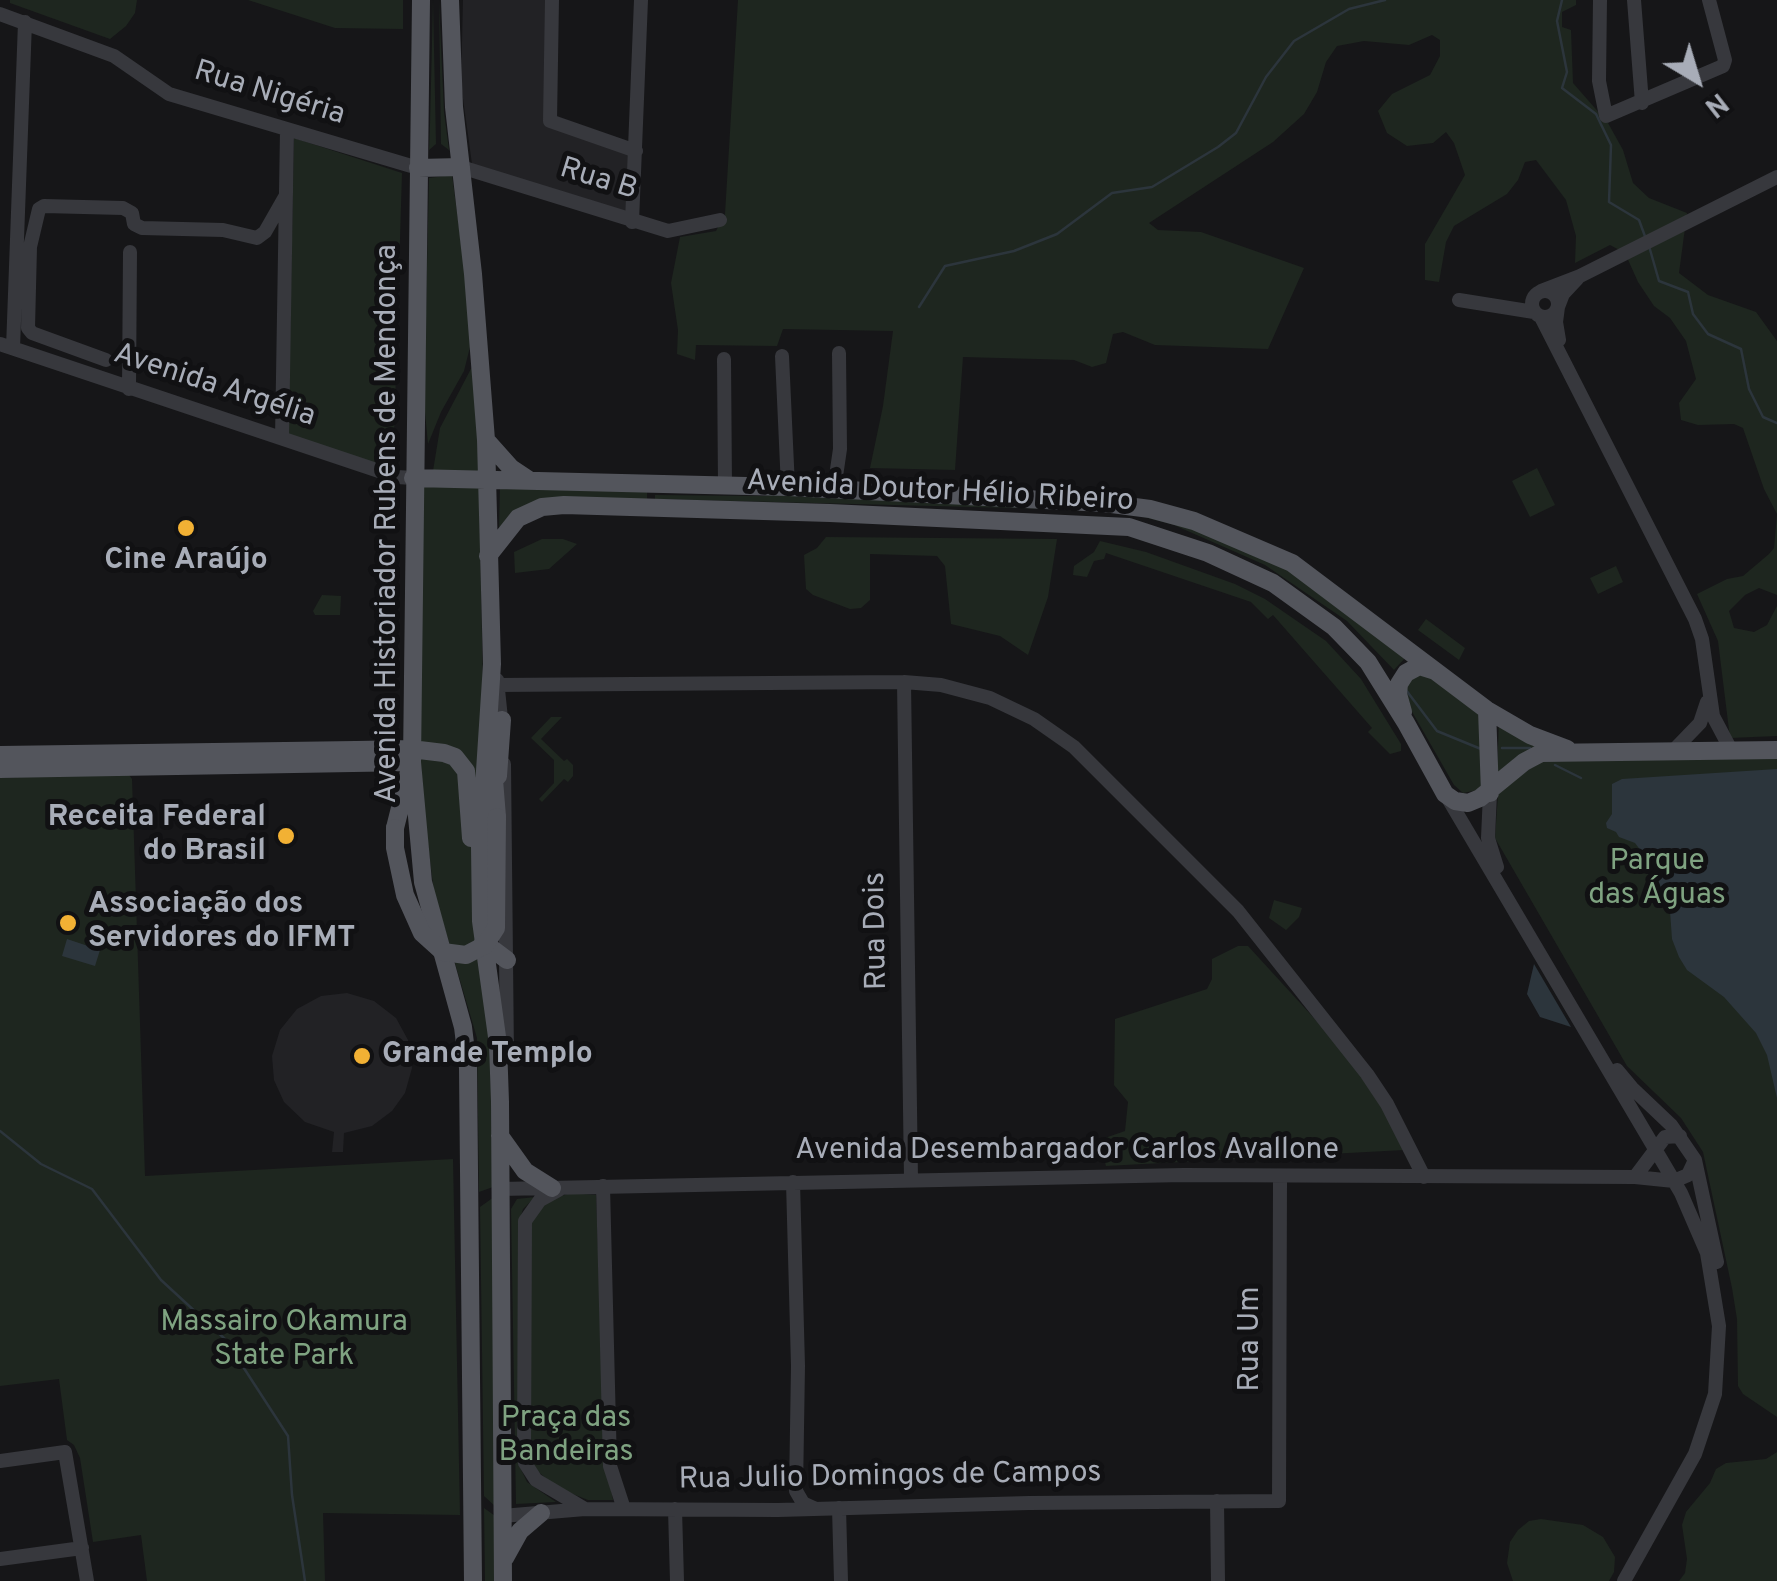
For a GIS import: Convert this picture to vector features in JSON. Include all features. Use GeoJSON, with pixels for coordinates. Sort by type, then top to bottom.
{"type":"FeatureCollection","features":[{"type":"Feature","properties":{"kind":"main road","name":"Avenida Historiador Rubens de Mendonça"},"geometry":{"type":"LineString","coordinates":[[420,0],[412,756],[423,882],[463,1027],[468,1068],[473,1581]]}},
{"type":"Feature","properties":{"kind":"main road"},"geometry":{"type":"LineString","coordinates":[[412,756],[396,828],[395,848],[402,884],[422,933],[443,952],[466,955],[484,945],[496,928],[494,686],[486,440],[475,289],[460,167],[450,0]]}},
{"type":"Feature","properties":{"kind":"main road"},"geometry":{"type":"LineString","coordinates":[[418,168],[460,167]]}},
{"type":"Feature","properties":{"kind":"main road"},"geometry":{"type":"LineString","coordinates":[[486,440],[511,468],[529,481]]}},
{"type":"Feature","properties":{"kind":"main road","name":"Avenida Doutor Hélio Ribeiro"},"geometry":{"type":"LineString","coordinates":[[413,478],[788,487],[1104,503],[1150,510],[1194,521],[1292,563],[1487,710],[1530,735],[1576,753]]}},
{"type":"Feature","properties":{"kind":"main road"},"geometry":{"type":"LineString","coordinates":[[649,483],[650,508]]}},
{"type":"Feature","properties":{"kind":"main road","name":"Avenida Doutor Hélio Ribeiro"},"geometry":{"type":"LineString","coordinates":[[488,556],[518,518],[542,507],[1094,524],[1150,532],[1273,583],[1334,628],[1368,662],[1445,794]]}},
{"type":"Feature","properties":{"kind":"main road"},"geometry":{"type":"LineString","coordinates":[[1406,723],[1398,694],[1406,673],[1420,666],[1441,672]]}},
{"type":"Feature","properties":{"kind":"main road"},"geometry":{"type":"LineString","coordinates":[[494,686],[482,799],[480,867],[483,942],[496,1026],[500,1102],[503,1572]]}},
{"type":"Feature","properties":{"kind":"main road"},"geometry":{"type":"LineString","coordinates":[[1445,794],[1468,802],[1490,793],[1487,710]]}},
{"type":"Feature","properties":{"kind":"main road"},"geometry":{"type":"LineString","coordinates":[[496,817],[502,720]]}},
{"type":"Feature","properties":{"kind":"main road","name":"Avenida Doutor Hélio Ribeiro"},"geometry":{"type":"LineString","coordinates":[[1490,793],[1524,762],[1541,754],[1777,750]]}},
{"type":"Feature","properties":{"kind":"main road"},"geometry":{"type":"LineString","coordinates":[[0,756],[450,754],[462,764],[467,779],[471,838],[480,867]]}},
{"type":"Feature","properties":{"kind":"main road"},"geometry":{"type":"LineString","coordinates":[[0,769],[386,762],[412,756]]}},
{"type":"Feature","properties":{"kind":"main road"},"geometry":{"type":"LineString","coordinates":[[386,762],[398,778],[401,796]]}},
{"type":"Feature","properties":{"kind":"main road"},"geometry":{"type":"LineString","coordinates":[[483,942],[507,960]]}},
{"type":"Feature","properties":{"kind":"main road"},"geometry":{"type":"LineString","coordinates":[[500,1136],[526,1171],[558,1187]]}},
{"type":"Feature","properties":{"kind":"main road"},"geometry":{"type":"LineString","coordinates":[[471,1210],[482,1195],[500,1189]]}},
{"type":"Feature","properties":{"kind":"main road"},"geometry":{"type":"LineString","coordinates":[[472,1489],[502,1516]]}},
{"type":"Feature","properties":{"kind":"main road"},"geometry":{"type":"LineString","coordinates":[[503,1572],[520,1531],[540,1513]]}},
{"type":"Feature","properties":{"kind":"street"},"geometry":{"type":"LineString","coordinates":[[552,0],[550,121],[636,151]]}},
{"type":"Feature","properties":{"kind":"street"},"geometry":{"type":"LineString","coordinates":[[632,222],[641,0]]}},
{"type":"Feature","properties":{"kind":"street"},"geometry":{"type":"LineString","coordinates":[[1600,0],[1598,81],[1606,116],[1723,66],[1725,60],[1709,0]]}},
{"type":"Feature","properties":{"kind":"street"},"geometry":{"type":"LineString","coordinates":[[1634,0],[1642,102]]}},
{"type":"Feature","properties":{"kind":"street","name":"Rua Nigéria"},"geometry":{"type":"LineString","coordinates":[[0,14],[121,59],[169,94],[418,168]]}},
{"type":"Feature","properties":{"kind":"street"},"geometry":{"type":"LineString","coordinates":[[7,346],[25,22]]}},
{"type":"Feature","properties":{"kind":"street"},"geometry":{"type":"LineString","coordinates":[[282,438],[286,130]]}},
{"type":"Feature","properties":{"kind":"street","name":"Rua B"},"geometry":{"type":"LineString","coordinates":[[460,167],[668,231],[720,220]]}},
{"type":"Feature","properties":{"kind":"street"},"geometry":{"type":"LineString","coordinates":[[1482,304],[1539,292],[1580,276],[1777,177]]}},
{"type":"Feature","properties":{"kind":"street"},"geometry":{"type":"LineString","coordinates":[[106,360],[32,334],[28,328],[30,247],[39,209],[124,208],[132,213],[134,224],[142,228],[205,228],[257,238],[265,232],[284,196]]}},
{"type":"Feature","properties":{"kind":"street"},"geometry":{"type":"LineString","coordinates":[[129,389],[130,252]]}},
{"type":"Feature","properties":{"kind":"street"},"geometry":{"type":"LineString","coordinates":[[1459,300],[1553,314],[1563,294],[1580,276]]}},
{"type":"Feature","properties":{"kind":"street"},"geometry":{"type":"LineString","coordinates":[[1539,292],[1554,294],[1558,336],[1572,374]]}},
{"type":"Feature","properties":{"kind":"street"},"geometry":{"type":"LineString","coordinates":[[1539,292],[1532,300],[1537,314],[1572,374],[1695,619],[1702,639],[1713,716],[1731,750]]}},
{"type":"Feature","properties":{"kind":"street","name":"Avenida Argélia"},"geometry":{"type":"LineString","coordinates":[[7,346],[398,477],[413,478]]}},
{"type":"Feature","properties":{"kind":"street"},"geometry":{"type":"LineString","coordinates":[[834,490],[840,449],[839,352]]}},
{"type":"Feature","properties":{"kind":"street"},"geometry":{"type":"LineString","coordinates":[[782,356],[788,487]]}},
{"type":"Feature","properties":{"kind":"street"},"geometry":{"type":"LineString","coordinates":[[724,359],[728,486]]}},
{"type":"Feature","properties":{"kind":"street"},"geometry":{"type":"LineString","coordinates":[[728,486],[731,402]]}},
{"type":"Feature","properties":{"kind":"street"},"geometry":{"type":"LineString","coordinates":[[500,1102],[506,1074],[507,960],[502,720],[494,686],[904,682],[941,686],[1010,706],[1055,732],[1099,771],[1238,911],[1367,1074],[1424,1177]]}},
{"type":"Feature","properties":{"kind":"street","name":"Rua Dois"},"geometry":{"type":"LineString","coordinates":[[904,682],[910,1178]]}},
{"type":"Feature","properties":{"kind":"street"},"geometry":{"type":"LineString","coordinates":[[1672,752],[1700,724],[1708,692]]}},
{"type":"Feature","properties":{"kind":"street"},"geometry":{"type":"LineString","coordinates":[[1490,793],[1488,838],[1494,862],[1620,1075],[1680,1136],[1695,1160],[1726,1320],[1723,1392],[1701,1458],[1635,1581]]}},
{"type":"Feature","properties":{"kind":"street"},"geometry":{"type":"LineString","coordinates":[[1445,794],[1656,1150],[1667,1181],[1689,1209],[1707,1253],[1719,1326],[1715,1394],[1695,1454],[1624,1581]]}},
{"type":"Feature","properties":{"kind":"street"},"geometry":{"type":"LineString","coordinates":[[1636,1177],[1669,1135],[1680,1136]]}},
{"type":"Feature","properties":{"kind":"street"},"geometry":{"type":"LineString","coordinates":[[1667,1181],[1688,1175],[1695,1160]]}},
{"type":"Feature","properties":{"kind":"street","name":"Avenida Desembargador Carlos Avallone"},"geometry":{"type":"LineString","coordinates":[[500,1189],[910,1178],[1636,1177],[1667,1181]]}},
{"type":"Feature","properties":{"kind":"street","name":"Rua Um"},"geometry":{"type":"LineString","coordinates":[[1280,1178],[1280,1501]]}},
{"type":"Feature","properties":{"kind":"street"},"geometry":{"type":"LineString","coordinates":[[793,1182],[796,1491],[803,1502],[816,1509]]}},
{"type":"Feature","properties":{"kind":"street"},"geometry":{"type":"LineString","coordinates":[[603,1186],[610,1466],[624,1510]]}},
{"type":"Feature","properties":{"kind":"street"},"geometry":{"type":"LineString","coordinates":[[558,1187],[540,1200],[525,1221],[524,1453],[529,1472],[536,1480],[585,1509]]}},
{"type":"Feature","properties":{"kind":"street"},"geometry":{"type":"LineString","coordinates":[[0,1461],[65,1452],[86,1581]]}},
{"type":"Feature","properties":{"kind":"street"},"geometry":{"type":"LineString","coordinates":[[778,1510],[796,1491]]}},
{"type":"Feature","properties":{"kind":"street"},"geometry":{"type":"LineString","coordinates":[[1217,1501],[1218,1581]]}},
{"type":"Feature","properties":{"kind":"street","name":"Rua Julio Domingos de Campos"},"geometry":{"type":"LineString","coordinates":[[502,1516],[585,1509],[778,1510],[1280,1501]]}},
{"type":"Feature","properties":{"kind":"street"},"geometry":{"type":"LineString","coordinates":[[838,1508],[841,1581]]}},
{"type":"Feature","properties":{"kind":"street"},"geometry":{"type":"LineString","coordinates":[[676,1509],[676,1581]]}},
{"type":"Feature","properties":{"kind":"street"},"geometry":{"type":"LineString","coordinates":[[0,1560],[82,1548]]}},
{"type":"Feature","properties":{"kind":"shaded area"},"geometry":{"type":"Polygon","coordinates":[[[463,0],[550,0],[549,121],[634,152],[628,212],[472,164],[461,84],[463,0]]]}},
{"type":"Feature","properties":{"kind":"shaded area"},"geometry":{"type":"Polygon","coordinates":[[[1777,769],[1777,1098],[1767,1055],[1756,1033],[1724,997],[1687,970],[1679,957],[1672,939],[1670,911],[1653,867],[1635,843],[1619,837],[1606,823],[1612,814],[1612,784],[1622,779],[1777,769]]]}},
{"type":"Feature","properties":{"kind":"shaded area"},"geometry":{"type":"Polygon","coordinates":[[[67,939],[100,950],[95,966],[62,956],[67,939]]]}},
{"type":"Feature","properties":{"kind":"shaded area"},"geometry":{"type":"Polygon","coordinates":[[[1534,964],[1571,1027],[1540,1017],[1527,994],[1534,964]]]}},
{"type":"Feature","properties":{"kind":"shaded area","name":"Grande Templo"},"geometry":{"type":"Polygon","coordinates":[[[347,993],[374,1001],[396,1018],[408,1040],[412,1068],[405,1093],[392,1111],[372,1126],[344,1133],[343,1152],[332,1152],[334,1132],[305,1122],[284,1102],[274,1080],[272,1056],[280,1030],[297,1009],[321,996],[347,993]]]}},
{"type":"Feature","properties":{"kind":"green space"},"geometry":{"type":"Polygon","coordinates":[[[10,0],[137,0],[135,13],[126,26],[110,39],[10,0]]]}},
{"type":"Feature","properties":{"kind":"green space"},"geometry":{"type":"Polygon","coordinates":[[[248,0],[403,0],[403,29],[335,28],[248,0]]]}},
{"type":"Feature","properties":{"kind":"green space"},"geometry":{"type":"Polygon","coordinates":[[[433,0],[436,144],[429,150],[430,124],[433,0]]]}},
{"type":"Feature","properties":{"kind":"green space"},"geometry":{"type":"Polygon","coordinates":[[[439,0],[444,112],[449,150],[441,144],[439,0]]]}},
{"type":"Feature","properties":{"kind":"green space"},"geometry":{"type":"Polygon","coordinates":[[[738,0],[1576,0],[1576,5],[1562,12],[1562,27],[1571,30],[1573,83],[1608,123],[1623,150],[1633,183],[1649,198],[1687,213],[1679,273],[1708,295],[1756,312],[1777,341],[1777,514],[1743,428],[1681,420],[1679,403],[1696,379],[1686,341],[1670,318],[1654,306],[1625,253],[1610,245],[1575,263],[1576,236],[1566,200],[1536,160],[1525,162],[1507,194],[1454,226],[1446,242],[1439,282],[1425,280],[1425,244],[1465,175],[1446,132],[1433,143],[1407,146],[1387,133],[1378,111],[1392,94],[1430,75],[1440,56],[1440,40],[1432,35],[1409,45],[1364,41],[1337,46],[1304,114],[1273,142],[1149,223],[1158,230],[1201,232],[1304,268],[1268,349],[1155,345],[1123,332],[1113,334],[1106,363],[1092,367],[1074,360],[963,357],[955,470],[870,468],[893,331],[783,329],[777,346],[696,345],[695,360],[677,354],[678,330],[671,283],[680,237],[716,231],[725,214],[738,0]]]}},
{"type":"Feature","properties":{"kind":"green space"},"geometry":{"type":"Polygon","coordinates":[[[294,138],[402,173],[393,470],[288,435],[294,138]]]}},
{"type":"Feature","properties":{"kind":"green space"},"geometry":{"type":"Polygon","coordinates":[[[452,175],[472,324],[471,343],[464,371],[428,444],[424,402],[429,178],[452,175]]]}},
{"type":"Feature","properties":{"kind":"green space"},"geometry":{"type":"Polygon","coordinates":[[[474,363],[479,473],[433,471],[440,428],[474,363]]]}},
{"type":"Feature","properties":{"kind":"green space"},"geometry":{"type":"Polygon","coordinates":[[[1537,468],[1555,505],[1530,517],[1512,481],[1537,468]]]}},
{"type":"Feature","properties":{"kind":"green space"},"geometry":{"type":"Polygon","coordinates":[[[500,486],[647,490],[647,499],[544,499],[499,528],[500,486]]]}},
{"type":"Feature","properties":{"kind":"green space"},"geometry":{"type":"Polygon","coordinates":[[[423,487],[479,487],[493,1187],[479,1192],[477,1038],[434,892],[426,830],[418,728],[423,487]]]}},
{"type":"Feature","properties":{"kind":"green space"},"geometry":{"type":"Polygon","coordinates":[[[786,493],[1129,506],[1290,562],[1405,658],[1394,670],[1347,621],[1265,565],[1174,525],[1136,515],[1092,510],[655,499],[655,495],[786,493]]]}},
{"type":"Feature","properties":{"kind":"green space"},"geometry":{"type":"Polygon","coordinates":[[[1777,514],[1777,595],[1759,588],[1729,611],[1734,628],[1754,632],[1767,625],[1777,606],[1777,736],[1730,738],[1718,641],[1697,594],[1727,579],[1743,576],[1769,554],[1774,548],[1777,514]]]}},
{"type":"Feature","properties":{"kind":"green space"},"geometry":{"type":"Polygon","coordinates":[[[826,537],[1057,539],[1048,597],[1028,655],[1000,636],[951,624],[945,566],[937,556],[870,554],[870,600],[861,608],[850,609],[813,595],[806,589],[804,555],[826,537]]]}},
{"type":"Feature","properties":{"kind":"green space"},"geometry":{"type":"Polygon","coordinates":[[[542,539],[577,544],[549,569],[515,573],[514,552],[542,539]]]}},
{"type":"Feature","properties":{"kind":"green space"},"geometry":{"type":"Polygon","coordinates":[[[1100,541],[1146,552],[1235,584],[1265,599],[1326,641],[1361,679],[1401,744],[1401,751],[1390,754],[1273,615],[1268,619],[1251,602],[1106,553],[1104,559],[1094,561],[1087,577],[1073,575],[1074,566],[1094,552],[1100,541]]]}},
{"type":"Feature","properties":{"kind":"green space"},"geometry":{"type":"Polygon","coordinates":[[[1616,566],[1623,582],[1598,594],[1590,578],[1616,566]]]}},
{"type":"Feature","properties":{"kind":"green space"},"geometry":{"type":"Polygon","coordinates":[[[322,595],[341,596],[340,615],[315,615],[313,611],[322,595]]]}},
{"type":"Feature","properties":{"kind":"green space"},"geometry":{"type":"Polygon","coordinates":[[[1426,619],[1465,648],[1459,660],[1418,630],[1426,619]]]}},
{"type":"Feature","properties":{"kind":"green space"},"geometry":{"type":"Polygon","coordinates":[[[1414,668],[1484,709],[1483,784],[1478,790],[1463,793],[1454,785],[1407,703],[1405,676],[1414,668]]]}},
{"type":"Feature","properties":{"kind":"green space"},"geometry":{"type":"Polygon","coordinates":[[[551,717],[562,717],[541,739],[573,765],[573,776],[568,782],[564,779],[542,802],[539,799],[554,783],[554,760],[531,738],[551,717]]]}},
{"type":"Feature","properties":{"kind":"green space"},"geometry":{"type":"Polygon","coordinates":[[[1499,718],[1543,744],[1515,758],[1497,776],[1499,718]]]}},
{"type":"Feature","properties":{"kind":"green space","name":"Parque das Águas"},"geometry":{"type":"Polygon","coordinates":[[[1777,757],[1777,1417],[1743,1394],[1738,1386],[1737,1319],[1703,1152],[1681,1118],[1627,1066],[1495,838],[1498,795],[1506,782],[1541,759],[1777,757]]]}},
{"type":"Feature","properties":{"kind":"green space","name":"Massairo Okamura State Park"},"geometry":{"type":"Polygon","coordinates":[[[127,772],[132,779],[145,1176],[453,1159],[460,1515],[323,1513],[325,1581],[147,1581],[141,1535],[93,1542],[80,1458],[67,1440],[59,1379],[0,1386],[0,778],[127,772]]]}},
{"type":"Feature","properties":{"kind":"green space"},"geometry":{"type":"Polygon","coordinates":[[[1274,900],[1302,908],[1286,930],[1269,918],[1274,900]]]}},
{"type":"Feature","properties":{"kind":"green space"},"geometry":{"type":"Polygon","coordinates":[[[1238,946],[1248,946],[1356,1064],[1377,1094],[1404,1150],[1106,1166],[1099,1140],[1125,1131],[1128,1102],[1114,1085],[1115,1019],[1207,989],[1212,979],[1212,959],[1238,946]]]}},
{"type":"Feature","properties":{"kind":"green space","name":"Praça das Bandeiras"},"geometry":{"type":"Polygon","coordinates":[[[571,1193],[596,1195],[606,1464],[613,1500],[588,1500],[555,1487],[528,1462],[528,1222],[549,1200],[571,1193]]]}},
{"type":"Feature","properties":{"kind":"green space"},"geometry":{"type":"Polygon","coordinates":[[[494,1197],[497,1508],[484,1496],[480,1207],[494,1197]]]}},
{"type":"Feature","properties":{"kind":"green space"},"geometry":{"type":"Polygon","coordinates":[[[535,1197],[523,1209],[518,1227],[518,1463],[527,1482],[556,1502],[516,1504],[511,1209],[517,1199],[535,1197]]]}},
{"type":"Feature","properties":{"kind":"green space"},"geometry":{"type":"Polygon","coordinates":[[[1777,1452],[1777,1581],[1679,1581],[1687,1559],[1682,1525],[1686,1512],[1710,1483],[1716,1469],[1726,1463],[1766,1459],[1777,1452]]]}},
{"type":"Feature","properties":{"kind":"green space"},"geometry":{"type":"Polygon","coordinates":[[[484,1508],[498,1518],[499,1581],[485,1581],[484,1508]]]}},
{"type":"Feature","properties":{"kind":"green space"},"geometry":{"type":"Polygon","coordinates":[[[1529,1521],[1583,1525],[1603,1537],[1615,1557],[1609,1581],[1513,1581],[1507,1563],[1510,1542],[1529,1521]]]}},
{"type":"Feature","properties":{"kind":"waterway"},"geometry":{"type":"LineString","coordinates":[[919,307],[945,266],[1014,251],[1057,234],[1112,193],[1152,187],[1218,147],[1236,133],[1266,77],[1294,41],[1349,9],[1385,0]]}},
{"type":"Feature","properties":{"kind":"waterway"},"geometry":{"type":"LineString","coordinates":[[1562,0],[1557,21],[1567,72],[1562,88],[1596,114],[1611,145],[1609,202],[1639,220],[1646,239]]}},
{"type":"Feature","properties":{"kind":"waterway"},"geometry":{"type":"LineString","coordinates":[[1649,246],[1659,281],[1688,292],[1693,314],[1708,334],[1741,349],[1749,389],[1763,417],[1777,423]]}},
{"type":"Feature","properties":{"kind":"waterway"},"geometry":{"type":"LineString","coordinates":[[1406,690],[1437,731],[1481,749]]}},
{"type":"Feature","properties":{"kind":"waterway"},"geometry":{"type":"LineString","coordinates":[[1502,748],[1530,748]]}},
{"type":"Feature","properties":{"kind":"waterway"},"geometry":{"type":"LineString","coordinates":[[1555,765],[1581,778]]}},
{"type":"Feature","properties":{"kind":"waterway"},"geometry":{"type":"LineString","coordinates":[[0,1131],[41,1164],[92,1189],[161,1280],[225,1339],[288,1436],[305,1581]]}},
{"type":"Feature","properties":{"kind":"place","name":"Cine Araújo"},"geometry":{"type":"Point","coordinates":[186,528]}},
{"type":"Feature","properties":{"kind":"place","name":"Receita Federal do Brasil"},"geometry":{"type":"Point","coordinates":[286,836]}},
{"type":"Feature","properties":{"kind":"place","name":"Associação dos Servidores do IFMT"},"geometry":{"type":"Point","coordinates":[68,923]}},
{"type":"Feature","properties":{"kind":"place","name":"Grande Templo"},"geometry":{"type":"Point","coordinates":[362,1056]}}]}
